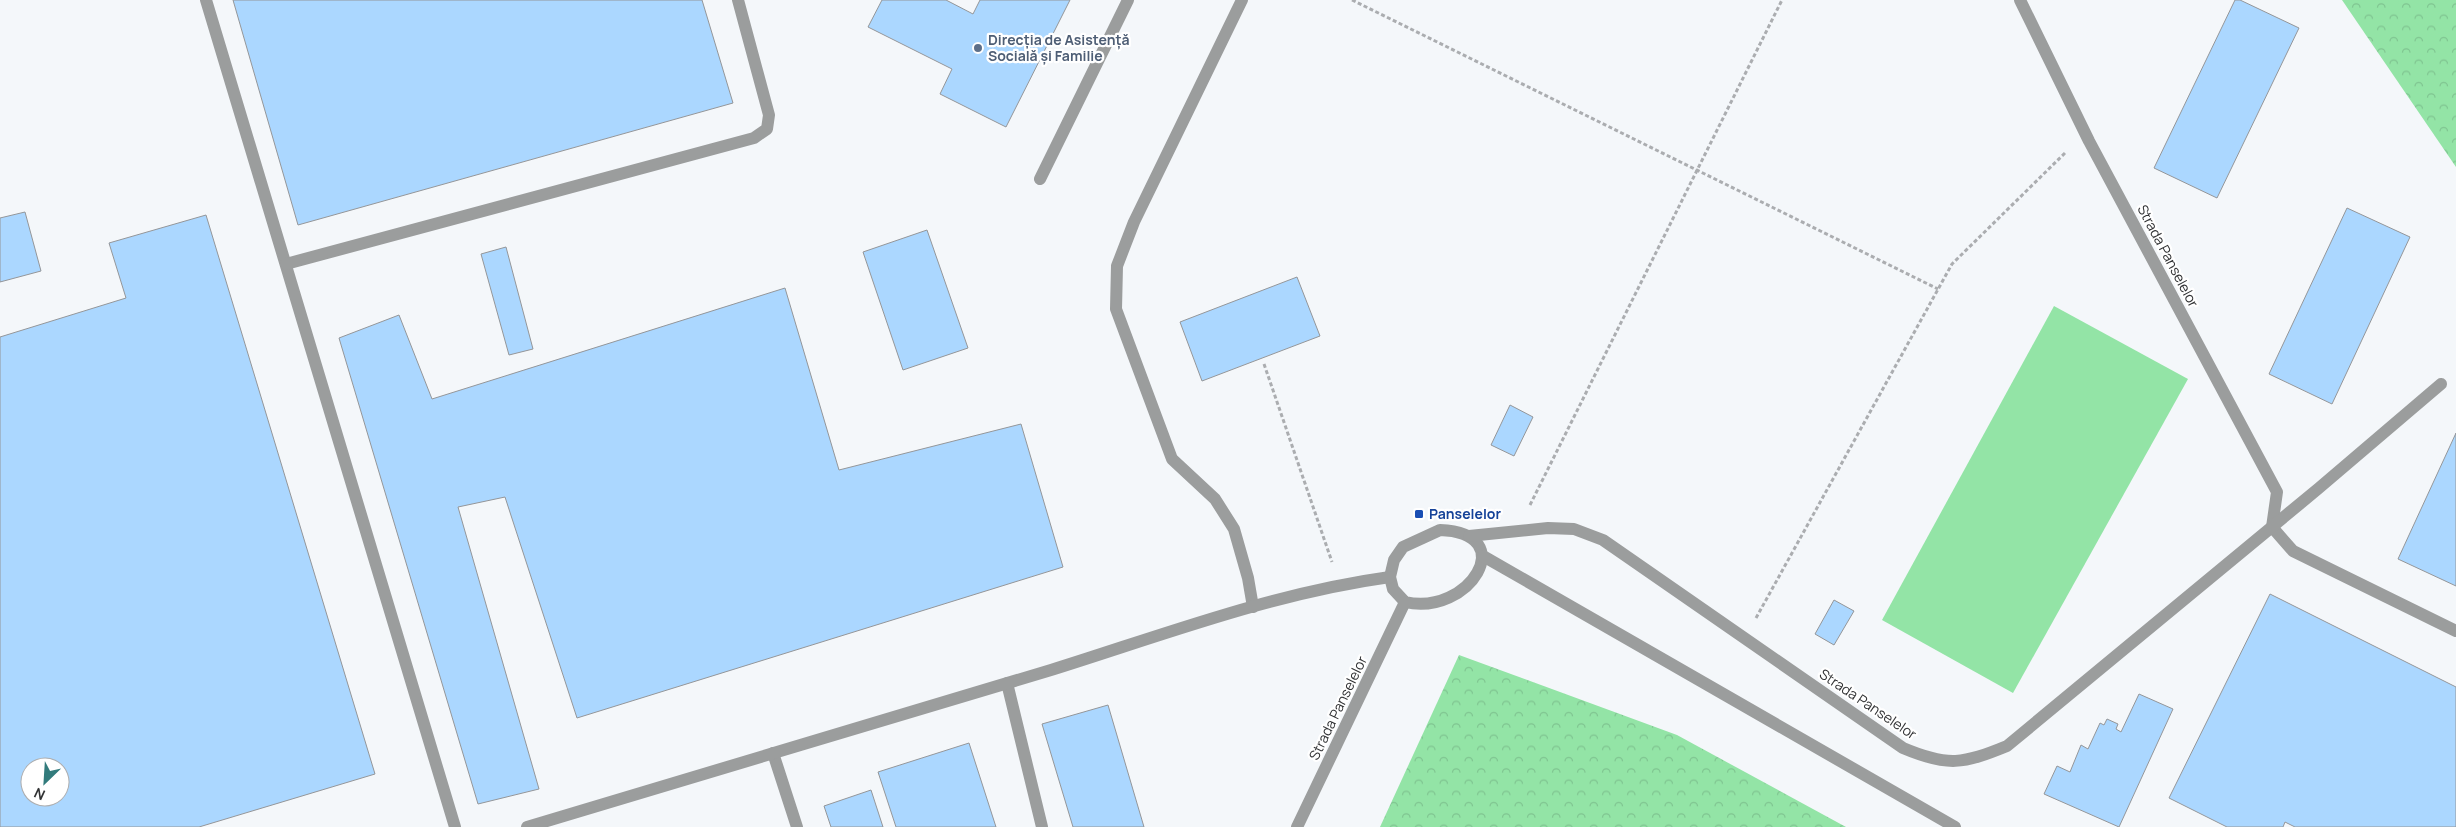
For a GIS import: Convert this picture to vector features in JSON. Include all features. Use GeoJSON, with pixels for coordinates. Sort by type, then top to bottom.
{"type":"FeatureCollection","features":[{"type":"Feature","properties":{"kind":"street"},"geometry":{"type":"LineString","coordinates":[[206,0],[455,827]]}},
{"type":"Feature","properties":{"kind":"street"},"geometry":{"type":"LineString","coordinates":[[286,264],[754,138],[767,129],[769,115],[738,0]]}},
{"type":"Feature","properties":{"kind":"street"},"geometry":{"type":"LineString","coordinates":[[1040,180],[1128,0]]}},
{"type":"Feature","properties":{"kind":"street"},"geometry":{"type":"LineString","coordinates":[[1242,0],[1134,222],[1117,266],[1116,308],[1172,459],[1216,499],[1234,529],[1248,578],[1252,607]]}},
{"type":"Feature","properties":{"kind":"street","name":"Strada Panselelor"},"geometry":{"type":"LineString","coordinates":[[2020,0],[2089,141],[2277,492],[2272,527]]}},
{"type":"Feature","properties":{"kind":"street","name":"Strada Panselelor"},"geometry":{"type":"LineString","coordinates":[[1390,577],[1394,560],[1403,547],[1440,530],[1455,530],[1469,536],[1548,528],[1574,529],[1603,540],[1903,748],[1929,759],[1956,762],[1971,759],[2007,746],[2272,527],[2441,384]]}},
{"type":"Feature","properties":{"kind":"street"},"geometry":{"type":"LineString","coordinates":[[2272,527],[2292,552],[2456,630]]}},
{"type":"Feature","properties":{"kind":"street"},"geometry":{"type":"LineString","coordinates":[[1469,536],[1479,545],[1483,556],[1956,827]]}},
{"type":"Feature","properties":{"kind":"street"},"geometry":{"type":"LineString","coordinates":[[527,827],[1007,683],[1252,607],[1340,584],[1390,577],[1393,590],[1404,602],[1426,604],[1452,598],[1472,580],[1483,556]]}},
{"type":"Feature","properties":{"kind":"street","name":"Strada Panselelor"},"geometry":{"type":"LineString","coordinates":[[1297,827],[1404,602]]}},
{"type":"Feature","properties":{"kind":"street"},"geometry":{"type":"LineString","coordinates":[[1007,683],[1042,827]]}},
{"type":"Feature","properties":{"kind":"street"},"geometry":{"type":"LineString","coordinates":[[774,753],[796,827]]}},
{"type":"Feature","properties":{"kind":"path"},"geometry":{"type":"LineString","coordinates":[[1352,0],[1938,289]]}},
{"type":"Feature","properties":{"kind":"path"},"geometry":{"type":"LineString","coordinates":[[1517,531],[1782,0]]}},
{"type":"Feature","properties":{"kind":"path"},"geometry":{"type":"LineString","coordinates":[[1745,638],[1952,264],[2068,150],[2089,141]]}},
{"type":"Feature","properties":{"kind":"path"},"geometry":{"type":"LineString","coordinates":[[1264,364],[1340,584]]}},
{"type":"Feature","properties":{"kind":"green space"},"geometry":{"type":"Polygon","coordinates":[[[2342,0],[2456,0],[2456,167],[2342,0]]]}},
{"type":"Feature","properties":{"kind":"green space"},"geometry":{"type":"Polygon","coordinates":[[[2054,306],[2188,379],[2013,693],[1882,620],[2054,306]]]}},
{"type":"Feature","properties":{"kind":"green space"},"geometry":{"type":"Polygon","coordinates":[[[1459,655],[1677,735],[1846,827],[1380,827],[1459,655]]]}},
{"type":"Feature","properties":{"kind":"building"},"geometry":{"type":"Polygon","coordinates":[[[233,0],[702,0],[733,103],[298,225],[233,0]]]}},
{"type":"Feature","properties":{"kind":"building","name":"Direcția de Asistență Socială și Familie"},"geometry":{"type":"Polygon","coordinates":[[[882,0],[946,0],[973,14],[980,0],[1070,0],[1006,127],[940,94],[952,69],[868,27],[882,0]]]}},
{"type":"Feature","properties":{"kind":"building"},"geometry":{"type":"Polygon","coordinates":[[[2235,0],[2240,0],[2299,28],[2217,198],[2154,168],[2235,0]]]}},
{"type":"Feature","properties":{"kind":"building"},"geometry":{"type":"Polygon","coordinates":[[[2347,208],[2410,237],[2332,404],[2269,374],[2347,208]]]}},
{"type":"Feature","properties":{"kind":"building"},"geometry":{"type":"Polygon","coordinates":[[[25,212],[41,271],[0,282],[0,218],[25,212]]]}},
{"type":"Feature","properties":{"kind":"building"},"geometry":{"type":"Polygon","coordinates":[[[206,215],[375,774],[199,827],[0,827],[0,337],[126,298],[109,243],[206,215]]]}},
{"type":"Feature","properties":{"kind":"building"},"geometry":{"type":"Polygon","coordinates":[[[927,230],[968,348],[903,370],[863,252],[927,230]]]}},
{"type":"Feature","properties":{"kind":"building"},"geometry":{"type":"Polygon","coordinates":[[[506,247],[533,349],[509,355],[481,254],[506,247]]]}},
{"type":"Feature","properties":{"kind":"building"},"geometry":{"type":"Polygon","coordinates":[[[1297,277],[1320,336],[1202,381],[1180,322],[1297,277]]]}},
{"type":"Feature","properties":{"kind":"building"},"geometry":{"type":"Polygon","coordinates":[[[785,288],[839,470],[1021,424],[1063,567],[577,718],[505,497],[458,507],[539,789],[478,804],[339,338],[399,315],[432,399],[785,288]]]}},
{"type":"Feature","properties":{"kind":"building"},"geometry":{"type":"Polygon","coordinates":[[[1510,405],[1533,417],[1514,456],[1491,445],[1510,405]]]}},
{"type":"Feature","properties":{"kind":"building"},"geometry":{"type":"Polygon","coordinates":[[[2456,433],[2456,586],[2398,559],[2456,433]]]}},
{"type":"Feature","properties":{"kind":"building"},"geometry":{"type":"Polygon","coordinates":[[[2270,594],[2456,687],[2456,827],[2295,827],[2285,822],[2283,827],[2227,827],[2169,798],[2270,594]]]}},
{"type":"Feature","properties":{"kind":"building"},"geometry":{"type":"Polygon","coordinates":[[[1834,600],[1854,611],[1834,645],[1815,634],[1834,600]]]}},
{"type":"Feature","properties":{"kind":"building"},"geometry":{"type":"Polygon","coordinates":[[[2139,694],[2173,709],[2119,827],[2044,794],[2057,766],[2070,772],[2081,745],[2088,749],[2100,723],[2104,725],[2107,719],[2118,724],[2116,729],[2121,732],[2139,694]]]}},
{"type":"Feature","properties":{"kind":"building"},"geometry":{"type":"Polygon","coordinates":[[[1108,705],[1144,827],[1073,827],[1042,724],[1108,705]]]}},
{"type":"Feature","properties":{"kind":"building"},"geometry":{"type":"Polygon","coordinates":[[[969,743],[996,827],[896,827],[878,772],[969,743]]]}},
{"type":"Feature","properties":{"kind":"building"},"geometry":{"type":"Polygon","coordinates":[[[871,790],[883,827],[831,827],[824,806],[871,790]]]}},
{"type":"Feature","properties":{"kind":"place","name":"Direcția de Asistență Socială și Familie"},"geometry":{"type":"Point","coordinates":[978,48]}},
{"type":"Feature","properties":{"kind":"place","name":"Panselelor"},"geometry":{"type":"Point","coordinates":[1419,514]}}]}
